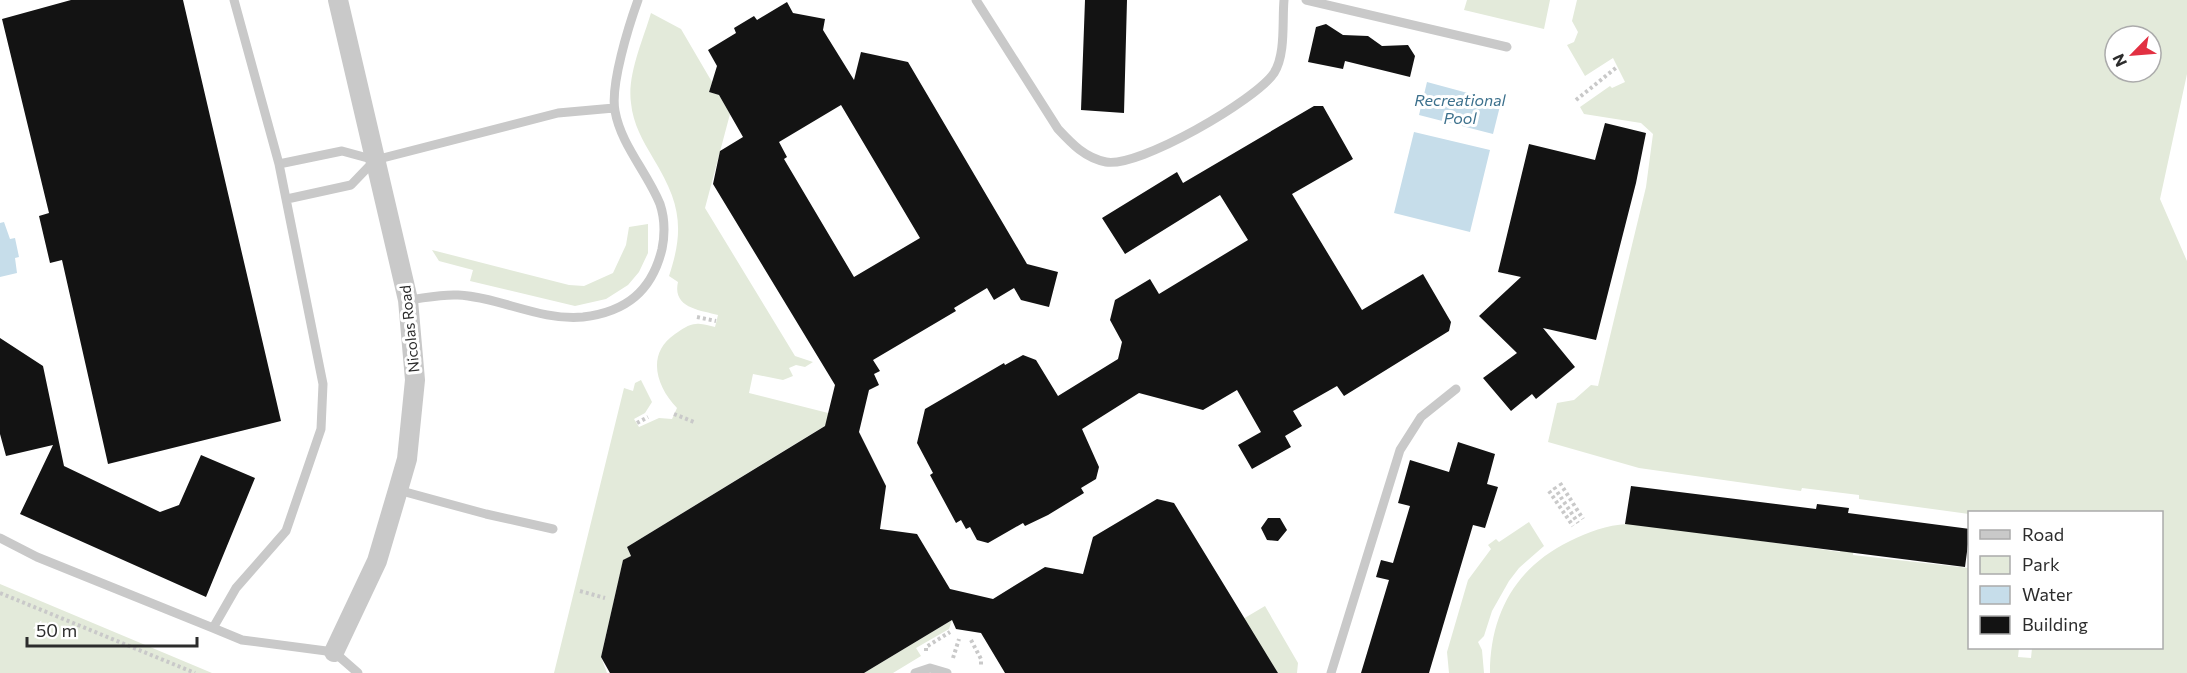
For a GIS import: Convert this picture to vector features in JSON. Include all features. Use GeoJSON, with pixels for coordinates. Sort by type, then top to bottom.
{"type":"FeatureCollection","features":[{"type":"Feature","properties":{"kind":"street","name":"Nicolas Road"},"geometry":{"type":"LineString","coordinates":[[333,652],[377,561],[407,459],[415,380],[408,300],[338,0]]}},
{"type":"Feature","properties":{"kind":"lane"},"geometry":{"type":"LineString","coordinates":[[213,628],[236,588],[286,531],[321,429],[323,384],[287,199],[234,0]]}},
{"type":"Feature","properties":{"kind":"lane"},"geometry":{"type":"LineString","coordinates":[[408,300],[460,295],[564,317],[582,317],[615,309],[632,300],[645,288],[657,270],[664,236],[662,215],[655,192],[620,130],[614,108],[624,48],[638,0]]}},
{"type":"Feature","properties":{"kind":"lane"},"geometry":{"type":"LineString","coordinates":[[976,0],[1058,129],[1074,147],[1107,162],[1122,162],[1152,153],[1246,99],[1265,84],[1275,70],[1279,58],[1284,0]]}},
{"type":"Feature","properties":{"kind":"lane"},"geometry":{"type":"LineString","coordinates":[[1306,0],[1507,47]]}},
{"type":"Feature","properties":{"kind":"lane"},"geometry":{"type":"LineString","coordinates":[[279,165],[342,151],[375,160],[558,113],[614,108]]}},
{"type":"Feature","properties":{"kind":"lane"},"geometry":{"type":"LineString","coordinates":[[287,199],[351,185],[375,160]]}},
{"type":"Feature","properties":{"kind":"lane"},"geometry":{"type":"LineString","coordinates":[[1331,673],[1400,450],[1420,417],[1456,389]]}},
{"type":"Feature","properties":{"kind":"lane"},"geometry":{"type":"LineString","coordinates":[[398,490],[486,514],[554,529]]}},
{"type":"Feature","properties":{"kind":"lane"},"geometry":{"type":"LineString","coordinates":[[0,538],[36,557],[242,640],[333,652],[358,673]]}},
{"type":"Feature","properties":{"kind":"lane"},"geometry":{"type":"LineString","coordinates":[[915,673],[930,668],[947,673]]}},
{"type":"Feature","properties":{"kind":"path"},"geometry":{"type":"LineString","coordinates":[[1576,100],[1617,67]]}},
{"type":"Feature","properties":{"kind":"path"},"geometry":{"type":"LineString","coordinates":[[697,317],[716,321]]}},
{"type":"Feature","properties":{"kind":"path"},"geometry":{"type":"LineString","coordinates":[[674,414],[694,422]]}},
{"type":"Feature","properties":{"kind":"path"},"geometry":{"type":"LineString","coordinates":[[637,423],[648,417]]}},
{"type":"Feature","properties":{"kind":"path"},"geometry":{"type":"LineString","coordinates":[[1560,483],[1583,519]]}},
{"type":"Feature","properties":{"kind":"path"},"geometry":{"type":"LineString","coordinates":[[1554,487],[1578,523]]}},
{"type":"Feature","properties":{"kind":"path"},"geometry":{"type":"LineString","coordinates":[[1549,491],[1573,526]]}},
{"type":"Feature","properties":{"kind":"path"},"geometry":{"type":"LineString","coordinates":[[580,591],[605,597]]}},
{"type":"Feature","properties":{"kind":"path"},"geometry":{"type":"LineString","coordinates":[[0,593],[195,673]]}},
{"type":"Feature","properties":{"kind":"path"},"geometry":{"type":"LineString","coordinates":[[926,651],[926,647],[950,633]]}},
{"type":"Feature","properties":{"kind":"path"},"geometry":{"type":"LineString","coordinates":[[953,658],[959,639]]}},
{"type":"Feature","properties":{"kind":"path"},"geometry":{"type":"LineString","coordinates":[[971,640],[981,658],[981,665]]}},
{"type":"Feature","properties":{"kind":"green space"},"geometry":{"type":"Polygon","coordinates":[[[1467,0],[1550,0],[1544,29],[1464,10],[1467,0]]]}},
{"type":"Feature","properties":{"kind":"green space"},"geometry":{"type":"Polygon","coordinates":[[[1577,0],[2187,0],[2187,74],[2160,199],[2187,261],[2187,673],[1490,673],[1491,651],[1501,612],[1521,579],[1535,564],[1570,541],[1598,530],[1627,524],[1650,525],[1840,552],[1841,544],[1854,545],[1853,555],[1968,568],[1968,649],[2019,649],[2018,657],[2031,658],[2032,649],[2163,649],[2163,511],[1968,511],[1968,514],[1859,499],[1859,495],[1802,488],[1801,491],[1639,468],[1548,442],[1557,403],[1574,400],[1591,385],[1598,386],[1646,187],[1653,134],[1641,123],[1584,114],[1580,107],[1610,86],[1612,88],[1625,82],[1613,58],[1585,76],[1567,45],[1574,42],[1578,32],[1572,21],[1577,0]]]}},
{"type":"Feature","properties":{"kind":"green space"},"geometry":{"type":"Polygon","coordinates":[[[651,13],[681,29],[712,82],[709,92],[719,95],[730,114],[705,208],[795,356],[813,362],[805,367],[796,365],[789,368],[793,376],[783,380],[753,374],[749,393],[836,415],[836,419],[627,547],[631,556],[623,561],[601,657],[607,673],[554,673],[624,388],[633,391],[635,383],[641,380],[652,402],[645,413],[634,419],[639,427],[659,418],[672,419],[677,408],[659,380],[657,360],[660,351],[666,342],[688,326],[703,324],[715,327],[718,315],[683,303],[677,291],[678,282],[669,276],[677,244],[678,229],[674,202],[639,132],[632,111],[630,92],[633,69],[651,13]]]}},
{"type":"Feature","properties":{"kind":"green space"},"geometry":{"type":"Polygon","coordinates":[[[648,224],[648,253],[639,272],[628,285],[606,299],[575,306],[470,281],[473,270],[439,261],[432,250],[569,285],[584,286],[613,273],[626,245],[629,227],[648,224]]]}},
{"type":"Feature","properties":{"kind":"green space"},"geometry":{"type":"Polygon","coordinates":[[[1529,522],[1544,546],[1519,568],[1492,611],[1484,636],[1478,642],[1482,650],[1484,673],[1449,673],[1447,652],[1468,580],[1491,549],[1488,545],[1496,539],[1499,542],[1529,522]]]}},
{"type":"Feature","properties":{"kind":"green space"},"geometry":{"type":"Polygon","coordinates":[[[0,584],[212,673],[0,673],[0,584]]]}},
{"type":"Feature","properties":{"kind":"green space"},"geometry":{"type":"Polygon","coordinates":[[[1265,606],[1298,663],[1297,673],[1278,673],[1243,619],[1265,606]]]}},
{"type":"Feature","properties":{"kind":"green space"},"geometry":{"type":"Polygon","coordinates":[[[952,620],[949,629],[916,648],[921,656],[893,673],[864,673],[952,620]]]}},
{"type":"Feature","properties":{"kind":"water","name":"Recreational Pool"},"geometry":{"type":"Polygon","coordinates":[[[1427,82],[1501,102],[1493,134],[1419,115],[1427,82]]]}},
{"type":"Feature","properties":{"kind":"water"},"geometry":{"type":"Polygon","coordinates":[[[1414,132],[1490,150],[1470,232],[1394,213],[1414,132]]]}},
{"type":"Feature","properties":{"kind":"water"},"geometry":{"type":"Polygon","coordinates":[[[4,222],[10,239],[15,238],[19,257],[15,258],[17,273],[0,277],[0,223],[4,222]]]}},
{"type":"Feature","properties":{"kind":"building"},"geometry":{"type":"Polygon","coordinates":[[[71,0],[183,0],[281,421],[108,464],[62,260],[50,263],[39,216],[49,213],[2,19],[71,0]]]}},
{"type":"Feature","properties":{"kind":"building"},"geometry":{"type":"Polygon","coordinates":[[[1085,0],[1127,0],[1124,113],[1081,110],[1085,0]]]}},
{"type":"Feature","properties":{"kind":"building"},"geometry":{"type":"Polygon","coordinates":[[[787,2],[793,13],[825,19],[823,30],[854,80],[861,52],[908,62],[1027,264],[1058,272],[1049,307],[1021,300],[1014,288],[994,300],[987,288],[954,308],[956,311],[873,360],[880,371],[874,374],[879,385],[869,390],[859,432],[886,486],[880,529],[917,534],[950,589],[993,599],[1045,567],[1083,574],[1093,537],[1157,499],[1174,503],[1278,673],[1005,673],[981,633],[956,629],[952,620],[864,673],[610,673],[601,657],[623,560],[631,556],[627,547],[825,426],[835,385],[713,184],[720,151],[743,137],[719,95],[709,92],[717,66],[708,50],[736,33],[734,28],[754,16],[757,20],[787,2]],[[841,105],[779,142],[787,157],[784,159],[854,277],[920,238],[841,105]]]}},
{"type":"Feature","properties":{"kind":"building"},"geometry":{"type":"Polygon","coordinates":[[[1326,24],[1343,35],[1368,36],[1382,46],[1408,45],[1415,56],[1410,77],[1345,61],[1343,69],[1308,62],[1316,27],[1326,24]]]}},
{"type":"Feature","properties":{"kind":"building"},"geometry":{"type":"Polygon","coordinates":[[[1314,106],[1323,106],[1353,159],[1292,194],[1362,310],[1423,274],[1451,322],[1449,331],[1344,396],[1337,386],[1293,411],[1302,426],[1285,436],[1291,447],[1252,469],[1238,445],[1261,432],[1237,390],[1203,410],[1139,393],[1082,429],[1099,467],[1096,479],[1081,488],[1084,493],[1048,515],[1025,526],[1023,523],[988,543],[977,540],[970,527],[966,529],[961,520],[956,523],[930,475],[933,473],[917,443],[925,409],[1004,363],[1005,365],[1023,355],[1036,360],[1058,396],[1118,359],[1122,342],[1110,320],[1115,300],[1150,279],[1159,294],[1248,240],[1220,195],[1125,254],[1102,218],[1177,172],[1183,183],[1314,106]]]}},
{"type":"Feature","properties":{"kind":"building"},"geometry":{"type":"Polygon","coordinates":[[[1605,123],[1646,133],[1636,183],[1596,340],[1543,328],[1575,367],[1536,399],[1532,394],[1511,411],[1483,378],[1517,353],[1479,316],[1521,277],[1498,272],[1529,144],[1595,160],[1605,123]]]}},
{"type":"Feature","properties":{"kind":"building"},"geometry":{"type":"Polygon","coordinates":[[[0,338],[43,366],[64,466],[160,512],[179,505],[201,455],[255,478],[206,597],[20,514],[53,445],[6,456],[0,434],[0,338]]]}},
{"type":"Feature","properties":{"kind":"building"},"geometry":{"type":"Polygon","coordinates":[[[1458,442],[1495,454],[1487,484],[1498,487],[1485,528],[1473,525],[1429,673],[1361,673],[1389,580],[1376,577],[1381,560],[1393,563],[1410,506],[1398,503],[1410,460],[1449,472],[1458,442]]]}},
{"type":"Feature","properties":{"kind":"building"},"geometry":{"type":"Polygon","coordinates":[[[1631,486],[1816,509],[1817,504],[1849,508],[1848,513],[1968,529],[1968,544],[1965,567],[1625,524],[1631,486]]]}},
{"type":"Feature","properties":{"kind":"building"},"geometry":{"type":"Polygon","coordinates":[[[1268,518],[1280,518],[1287,530],[1278,541],[1267,540],[1261,528],[1268,518]]]}}]}
